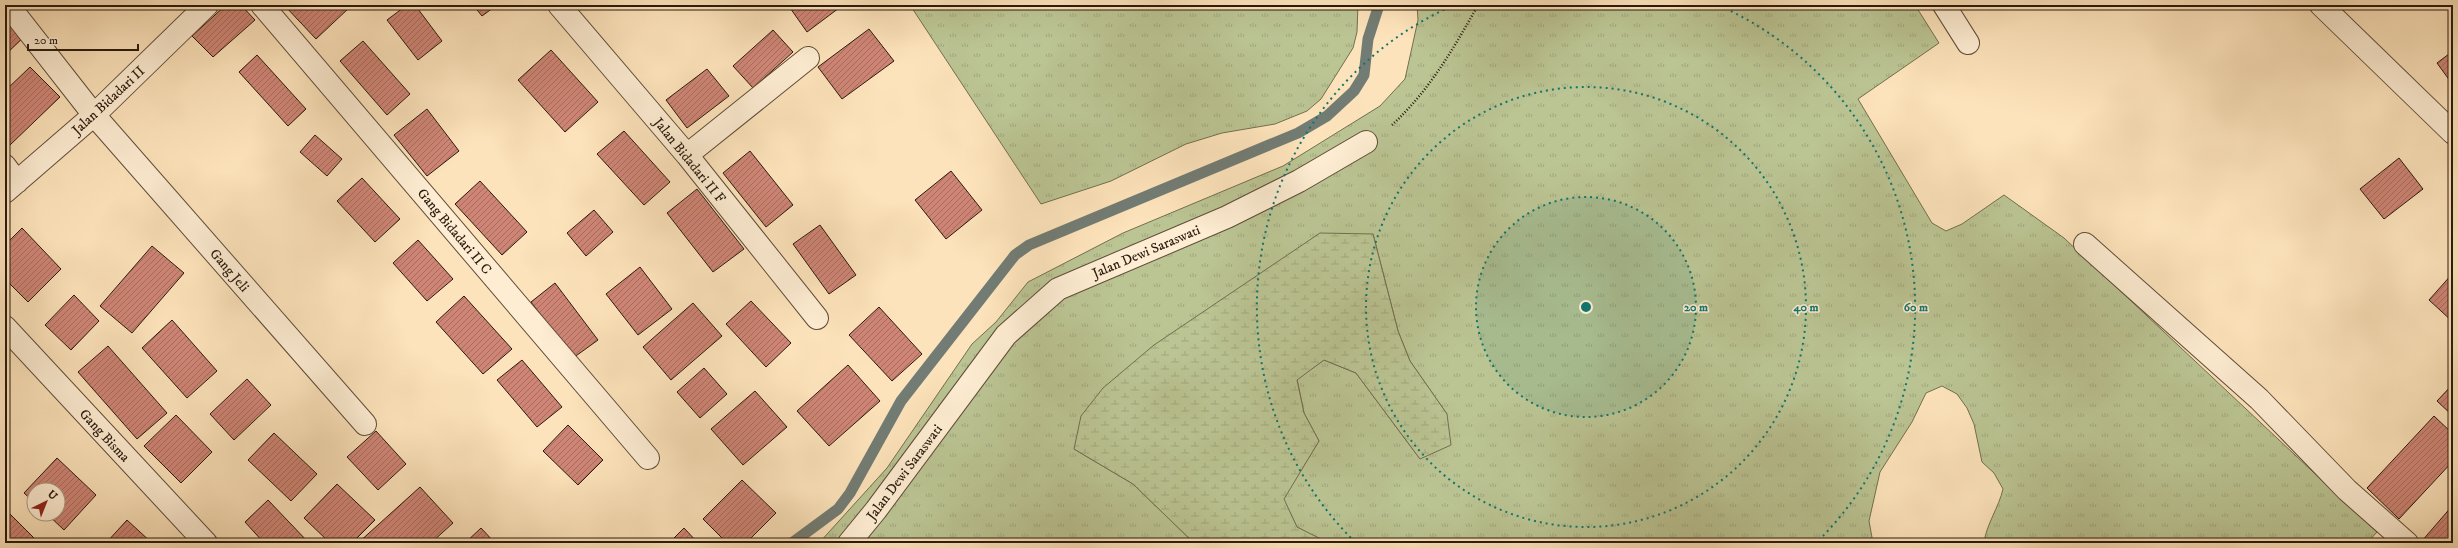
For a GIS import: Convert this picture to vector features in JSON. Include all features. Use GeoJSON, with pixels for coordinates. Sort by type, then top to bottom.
{"type":"FeatureCollection","features":[{"type":"Feature","properties":{"kind":"street","name":"Gang Jeli"},"geometry":{"type":"LineString","coordinates":[[8,5],[94,115],[365,424]]}},
{"type":"Feature","properties":{"kind":"street","name":"Jalan Bidadari II"},"geometry":{"type":"LineString","coordinates":[[9,180],[94,115],[207,5]]}},
{"type":"Feature","properties":{"kind":"street","name":"Gang Bidadari II C"},"geometry":{"type":"LineString","coordinates":[[262,5],[648,458]]}},
{"type":"Feature","properties":{"kind":"street","name":"Jalan Bidadari II F"},"geometry":{"type":"LineString","coordinates":[[559,5],[687,155],[817,318]]}},
{"type":"Feature","properties":{"kind":"street"},"geometry":{"type":"LineString","coordinates":[[1944,5],[1968,43]]}},
{"type":"Feature","properties":{"kind":"street"},"geometry":{"type":"LineString","coordinates":[[2321,5],[2453,133]]}},
{"type":"Feature","properties":{"kind":"street"},"geometry":{"type":"LineString","coordinates":[[687,155],[808,58]]}},
{"type":"Feature","properties":{"kind":"street","name":"Jalan Dewi Saraswati"},"geometry":{"type":"LineString","coordinates":[[849,543],[876,510],[1006,335],[1058,289],[1227,217],[1299,181],[1366,142]]}},
{"type":"Feature","properties":{"kind":"street"},"geometry":{"type":"LineString","coordinates":[[2085,244],[2259,399],[2347,490],[2407,543]]}},
{"type":"Feature","properties":{"kind":"street","name":"Gang Bisma"},"geometry":{"type":"LineString","coordinates":[[5,327],[206,543]]}},
{"type":"Feature","properties":{"kind":"path"},"geometry":{"type":"LineString","coordinates":[[1366,142],[1384,131],[1418,99],[1454,47],[1478,5]]}},
{"type":"Feature","properties":{"kind":"green space"},"geometry":{"type":"Polygon","coordinates":[[[910,5],[1358,5],[1357,32],[1353,48],[1321,99],[1307,111],[1275,124],[1222,133],[1186,144],[1111,181],[1041,204],[910,5]]]}},
{"type":"Feature","properties":{"kind":"green space"},"geometry":{"type":"Polygon","coordinates":[[[1417,5],[1915,5],[1939,43],[1858,99],[1932,223],[1946,231],[1962,224],[2004,195],[2064,238],[2377,532],[2367,543],[1984,543],[1987,530],[2003,489],[1994,473],[1982,462],[1974,424],[1967,408],[1957,394],[1942,386],[1926,393],[1912,422],[1880,472],[1869,521],[1873,543],[1325,542],[1297,527],[1283,499],[1319,441],[1304,413],[1297,379],[1324,360],[1356,373],[1420,459],[1447,414],[1410,361],[1398,331],[1373,234],[1074,449],[1133,484],[1194,543],[819,543],[887,468],[972,344],[996,322],[1028,282],[1123,233],[1283,166],[1380,106],[1405,79],[1418,20],[1417,5]]]}},
{"type":"Feature","properties":{"kind":"green space"},"geometry":{"type":"Polygon","coordinates":[[[1320,233],[1373,234],[1398,331],[1410,361],[1447,414],[1451,445],[1420,459],[1356,373],[1324,360],[1297,380],[1304,413],[1319,441],[1284,499],[1297,527],[1329,543],[1194,543],[1133,484],[1074,449],[1081,416],[1103,388],[1154,345],[1320,233]]]}},
{"type":"Feature","properties":{"kind":"building"},"geometry":{"type":"Polygon","coordinates":[[[226,5],[241,5],[255,20],[213,57],[192,36],[226,5]]]}},
{"type":"Feature","properties":{"kind":"building"},"geometry":{"type":"Polygon","coordinates":[[[284,5],[346,5],[349,8],[316,39],[284,5]]]}},
{"type":"Feature","properties":{"kind":"building"},"geometry":{"type":"Polygon","coordinates":[[[407,5],[415,5],[442,41],[418,60],[387,20],[407,5]]]}},
{"type":"Feature","properties":{"kind":"building"},"geometry":{"type":"Polygon","coordinates":[[[473,5],[497,5],[482,16],[473,5]]]}},
{"type":"Feature","properties":{"kind":"building"},"geometry":{"type":"Polygon","coordinates":[[[788,5],[843,5],[807,32],[788,5]]]}},
{"type":"Feature","properties":{"kind":"building"},"geometry":{"type":"Polygon","coordinates":[[[5,12],[26,35],[5,55],[5,12]]]}},
{"type":"Feature","properties":{"kind":"building"},"geometry":{"type":"Polygon","coordinates":[[[869,29],[894,61],[842,99],[818,67],[869,29]]]}},
{"type":"Feature","properties":{"kind":"building"},"geometry":{"type":"Polygon","coordinates":[[[773,30],[793,52],[753,88],[733,66],[773,30]]]}},
{"type":"Feature","properties":{"kind":"building"},"geometry":{"type":"Polygon","coordinates":[[[363,41],[410,94],[387,115],[340,61],[363,41]]]}},
{"type":"Feature","properties":{"kind":"building"},"geometry":{"type":"Polygon","coordinates":[[[551,50],[598,102],[565,132],[518,80],[551,50]]]}},
{"type":"Feature","properties":{"kind":"building"},"geometry":{"type":"Polygon","coordinates":[[[2453,51],[2453,85],[2437,63],[2453,51]]]}},
{"type":"Feature","properties":{"kind":"building"},"geometry":{"type":"Polygon","coordinates":[[[257,55],[306,109],[288,126],[239,72],[257,55]]]}},
{"type":"Feature","properties":{"kind":"building"},"geometry":{"type":"Polygon","coordinates":[[[30,67],[60,97],[10,145],[5,140],[5,91],[30,67]]]}},
{"type":"Feature","properties":{"kind":"building"},"geometry":{"type":"Polygon","coordinates":[[[707,69],[729,96],[687,128],[666,100],[707,69]]]}},
{"type":"Feature","properties":{"kind":"building"},"geometry":{"type":"Polygon","coordinates":[[[427,109],[459,151],[427,176],[394,135],[427,109]]]}},
{"type":"Feature","properties":{"kind":"building"},"geometry":{"type":"Polygon","coordinates":[[[624,131],[670,182],[644,205],[597,154],[624,131]]]}},
{"type":"Feature","properties":{"kind":"building"},"geometry":{"type":"Polygon","coordinates":[[[315,135],[342,159],[327,176],[300,152],[315,135]]]}},
{"type":"Feature","properties":{"kind":"building"},"geometry":{"type":"Polygon","coordinates":[[[750,151],[793,205],[766,227],[723,173],[750,151]]]}},
{"type":"Feature","properties":{"kind":"building"},"geometry":{"type":"Polygon","coordinates":[[[2399,158],[2423,189],[2384,219],[2360,189],[2399,158]]]}},
{"type":"Feature","properties":{"kind":"building"},"geometry":{"type":"Polygon","coordinates":[[[951,171],[982,210],[946,239],[915,200],[951,171]]]}},
{"type":"Feature","properties":{"kind":"building"},"geometry":{"type":"Polygon","coordinates":[[[362,178],[400,219],[375,242],[337,201],[362,178]]]}},
{"type":"Feature","properties":{"kind":"building"},"geometry":{"type":"Polygon","coordinates":[[[480,181],[527,232],[502,255],[455,204],[480,181]]]}},
{"type":"Feature","properties":{"kind":"building"},"geometry":{"type":"Polygon","coordinates":[[[697,189],[744,249],[713,272],[667,213],[697,189]]]}},
{"type":"Feature","properties":{"kind":"building"},"geometry":{"type":"Polygon","coordinates":[[[594,210],[613,232],[586,256],[567,233],[594,210]]]}},
{"type":"Feature","properties":{"kind":"building"},"geometry":{"type":"Polygon","coordinates":[[[820,225],[856,275],[829,294],[793,244],[820,225]]]}},
{"type":"Feature","properties":{"kind":"building"},"geometry":{"type":"Polygon","coordinates":[[[22,228],[61,269],[28,302],[5,279],[5,245],[22,228]]]}},
{"type":"Feature","properties":{"kind":"building"},"geometry":{"type":"Polygon","coordinates":[[[418,240],[453,279],[427,301],[393,263],[418,240]]]}},
{"type":"Feature","properties":{"kind":"building"},"geometry":{"type":"Polygon","coordinates":[[[152,246],[184,273],[132,333],[100,306],[152,246]]]}},
{"type":"Feature","properties":{"kind":"building"},"geometry":{"type":"Polygon","coordinates":[[[640,267],[672,309],[638,335],[606,294],[640,267]]]}},
{"type":"Feature","properties":{"kind":"building"},"geometry":{"type":"Polygon","coordinates":[[[2453,273],[2453,322],[2429,300],[2453,273]]]}},
{"type":"Feature","properties":{"kind":"building"},"geometry":{"type":"Polygon","coordinates":[[[555,283],[598,340],[573,358],[531,302],[555,283]]]}},
{"type":"Feature","properties":{"kind":"building"},"geometry":{"type":"Polygon","coordinates":[[[74,295],[99,321],[71,350],[45,325],[74,295]]]}},
{"type":"Feature","properties":{"kind":"building"},"geometry":{"type":"Polygon","coordinates":[[[464,296],[512,349],[483,374],[436,322],[464,296]]]}},
{"type":"Feature","properties":{"kind":"building"},"geometry":{"type":"Polygon","coordinates":[[[751,301],[791,343],[766,367],[726,324],[751,301]]]}},
{"type":"Feature","properties":{"kind":"building"},"geometry":{"type":"Polygon","coordinates":[[[693,303],[722,336],[671,380],[643,347],[693,303]]]}},
{"type":"Feature","properties":{"kind":"building"},"geometry":{"type":"Polygon","coordinates":[[[879,307],[922,354],[892,381],[849,335],[879,307]]]}},
{"type":"Feature","properties":{"kind":"building"},"geometry":{"type":"Polygon","coordinates":[[[172,320],[217,371],[187,398],[142,348],[172,320]]]}},
{"type":"Feature","properties":{"kind":"building"},"geometry":{"type":"Polygon","coordinates":[[[108,346],[167,413],[137,439],[78,372],[108,346]]]}},
{"type":"Feature","properties":{"kind":"building"},"geometry":{"type":"Polygon","coordinates":[[[522,360],[562,407],[537,427],[497,380],[522,360]]]}},
{"type":"Feature","properties":{"kind":"building"},"geometry":{"type":"Polygon","coordinates":[[[848,365],[880,401],[829,446],[797,411],[848,365]]]}},
{"type":"Feature","properties":{"kind":"building"},"geometry":{"type":"Polygon","coordinates":[[[704,368],[727,394],[700,418],[677,392],[704,368]]]}},
{"type":"Feature","properties":{"kind":"building"},"geometry":{"type":"Polygon","coordinates":[[[247,379],[271,405],[234,440],[210,414],[247,379]]]}},
{"type":"Feature","properties":{"kind":"building"},"geometry":{"type":"Polygon","coordinates":[[[2453,384],[2453,416],[2437,401],[2453,384]]]}},
{"type":"Feature","properties":{"kind":"building"},"geometry":{"type":"Polygon","coordinates":[[[755,391],[787,427],[743,465],[711,429],[755,391]]]}},
{"type":"Feature","properties":{"kind":"building"},"geometry":{"type":"Polygon","coordinates":[[[176,415],[212,452],[181,483],[144,446],[176,415]]]}},
{"type":"Feature","properties":{"kind":"building"},"geometry":{"type":"Polygon","coordinates":[[[2434,416],[2453,434],[2453,461],[2399,519],[2367,488],[2434,416]]]}},
{"type":"Feature","properties":{"kind":"building"},"geometry":{"type":"Polygon","coordinates":[[[568,425],[603,460],[578,485],[543,451],[568,425]]]}},
{"type":"Feature","properties":{"kind":"building"},"geometry":{"type":"Polygon","coordinates":[[[376,431],[406,464],[378,490],[347,457],[376,431]]]}},
{"type":"Feature","properties":{"kind":"building"},"geometry":{"type":"Polygon","coordinates":[[[274,433],[317,474],[291,501],[248,460],[274,433]]]}},
{"type":"Feature","properties":{"kind":"building"},"geometry":{"type":"Polygon","coordinates":[[[57,458],[96,495],[64,530],[56,522],[66,522],[66,482],[34,482],[57,458]]]}},
{"type":"Feature","properties":{"kind":"building"},"geometry":{"type":"Polygon","coordinates":[[[742,480],[776,513],[746,543],[727,543],[703,519],[742,480]]]}},
{"type":"Feature","properties":{"kind":"building"},"geometry":{"type":"Polygon","coordinates":[[[337,484],[375,520],[352,543],[330,543],[304,518],[337,484]]]}},
{"type":"Feature","properties":{"kind":"building"},"geometry":{"type":"Polygon","coordinates":[[[420,487],[453,523],[431,543],[358,543],[420,487]]]}},
{"type":"Feature","properties":{"kind":"building"},"geometry":{"type":"Polygon","coordinates":[[[268,500],[309,543],[264,543],[245,522],[268,500]]]}},
{"type":"Feature","properties":{"kind":"building"},"geometry":{"type":"Polygon","coordinates":[[[2453,505],[2453,543],[2421,542],[2453,505]]]}},
{"type":"Feature","properties":{"kind":"building"},"geometry":{"type":"Polygon","coordinates":[[[5,509],[39,543],[5,543],[5,509]]]}},
{"type":"Feature","properties":{"kind":"building"},"geometry":{"type":"Polygon","coordinates":[[[127,520],[152,543],[106,543],[127,520]]]}},
{"type":"Feature","properties":{"kind":"building"},"geometry":{"type":"Polygon","coordinates":[[[481,528],[495,543],[465,543],[481,528]]]}},
{"type":"Feature","properties":{"kind":"building"},"geometry":{"type":"Polygon","coordinates":[[[684,528],[698,543],[669,543],[684,528]]]}},
{"type":"Feature","properties":{"kind":"waterway"},"geometry":{"type":"LineString","coordinates":[[792,543],[838,509],[850,493],[901,401],[1015,255],[1029,245],[1298,133],[1327,116],[1354,91],[1364,75],[1368,39],[1379,5]]}}]}
